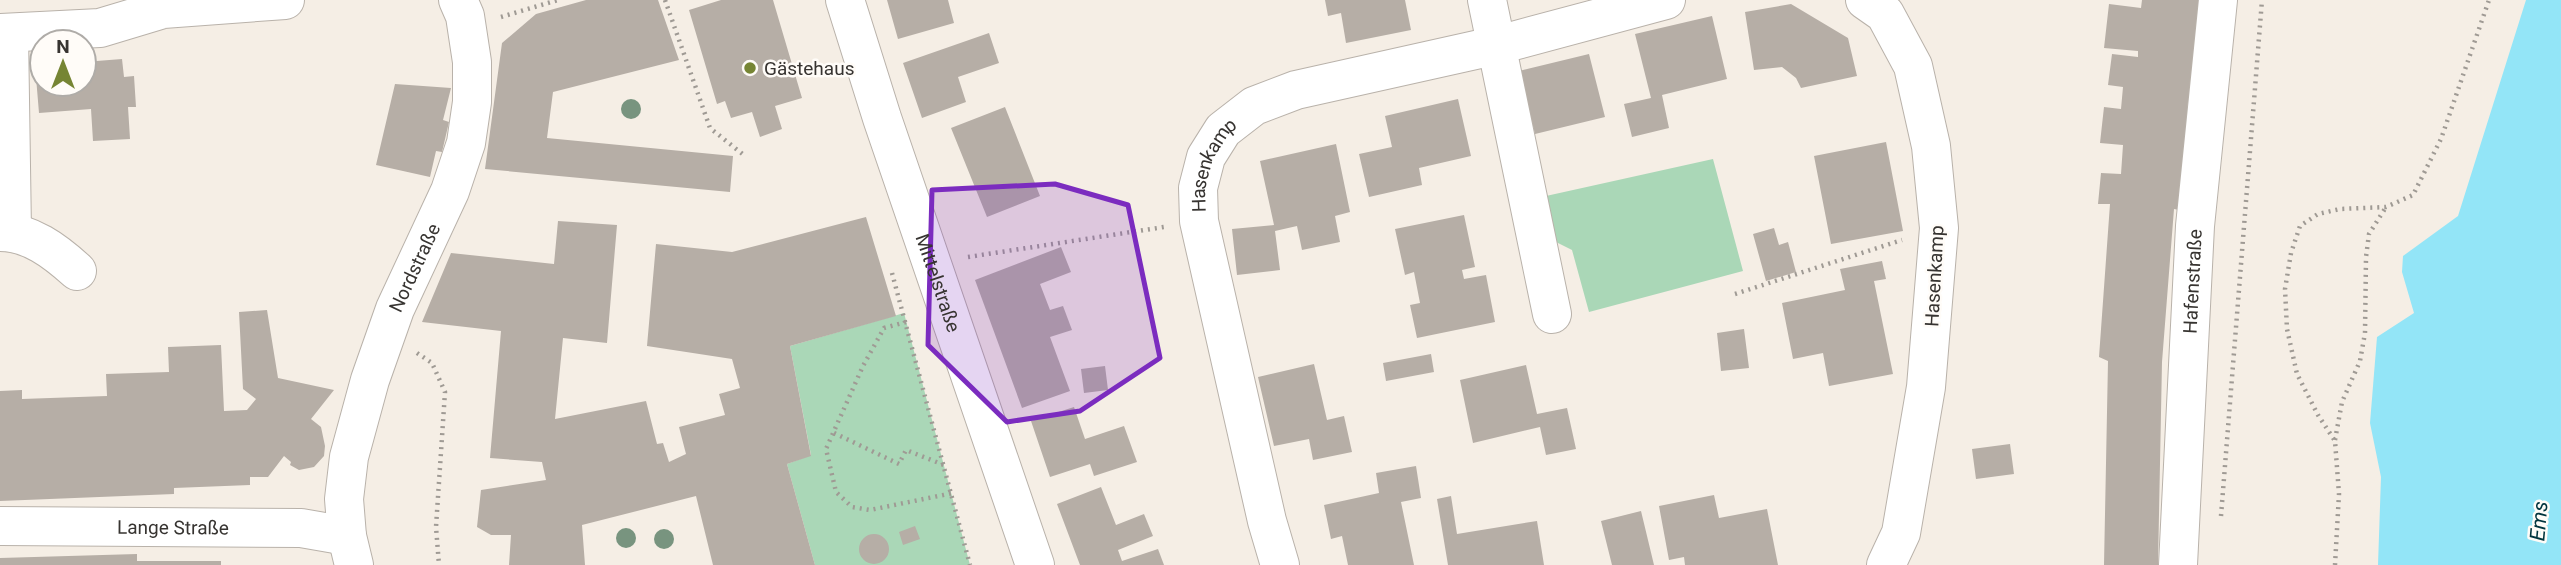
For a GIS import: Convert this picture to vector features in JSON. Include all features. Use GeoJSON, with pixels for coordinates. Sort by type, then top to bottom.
{"type":"FeatureCollection","features":[{"type":"Feature","properties":{"kind":"street"},"geometry":{"type":"LineString","coordinates":[[77,271],[51,248],[6,232],[5,33],[100,28],[163,9],[285,0]]}},
{"type":"Feature","properties":{"kind":"street","name":"Mittelstraße"},"geometry":{"type":"LineString","coordinates":[[845,0],[932,266],[1035,565]]}},
{"type":"Feature","properties":{"kind":"street"},"geometry":{"type":"LineString","coordinates":[[1487,0],[1552,314]]}},
{"type":"Feature","properties":{"kind":"street","name":"Hasenkamp"},"geometry":{"type":"LineString","coordinates":[[1280,565],[1267,521],[1199,221],[1198,188],[1206,157],[1223,130],[1254,106],[1296,90],[1498,45],[1665,0]]}},
{"type":"Feature","properties":{"kind":"street","name":"Hasenkamp"},"geometry":{"type":"LineString","coordinates":[[1866,0],[1885,15],[1913,66],[1931,146],[1939,228],[1926,387],[1901,533],[1886,565]]}},
{"type":"Feature","properties":{"kind":"street","name":"Hafenstraße"},"geometry":{"type":"LineString","coordinates":[[2178,565],[2195,226],[2218,0]]}},
{"type":"Feature","properties":{"kind":"street","name":"Nordstraße"},"geometry":{"type":"LineString","coordinates":[[350,551],[344,499],[349,457],[370,380],[395,309],[450,191],[466,143],[472,102],[472,62],[462,8]]}},
{"type":"Feature","properties":{"kind":"street","name":"Lange Straße"},"geometry":{"type":"LineString","coordinates":[[0,526],[301,528],[350,551]]}},
{"type":"Feature","properties":{"kind":"path"},"geometry":{"type":"LineString","coordinates":[[462,8],[497,18],[558,0]]}},
{"type":"Feature","properties":{"kind":"path"},"geometry":{"type":"LineString","coordinates":[[665,0],[710,128],[745,156]]}},
{"type":"Feature","properties":{"kind":"path"},"geometry":{"type":"LineString","coordinates":[[2220,524],[2262,0]]}},
{"type":"Feature","properties":{"kind":"path"},"geometry":{"type":"LineString","coordinates":[[2335,441],[2297,374],[2287,329],[2285,289],[2291,253],[2300,226],[2318,214],[2340,209],[2386,207],[2413,195],[2441,139],[2489,0]]}},
{"type":"Feature","properties":{"kind":"path"},"geometry":{"type":"LineString","coordinates":[[2335,565],[2339,494],[2335,441],[2342,402],[2360,361],[2369,234],[2386,207]]}},
{"type":"Feature","properties":{"kind":"path"},"geometry":{"type":"LineString","coordinates":[[932,266],[957,259],[1199,221]]}},
{"type":"Feature","properties":{"kind":"path"},"geometry":{"type":"LineString","coordinates":[[1735,294],[1939,228]]}},
{"type":"Feature","properties":{"kind":"path"},"geometry":{"type":"LineString","coordinates":[[888,260],[953,493],[970,565]]}},
{"type":"Feature","properties":{"kind":"path"},"geometry":{"type":"LineString","coordinates":[[906,322],[884,328],[826,449],[836,492],[852,507],[870,510],[953,493]]}},
{"type":"Feature","properties":{"kind":"path"},"geometry":{"type":"LineString","coordinates":[[834,433],[899,464],[906,450],[945,465]]}},
{"type":"Feature","properties":{"kind":"highlighted area"},"geometry":{"type":"Polygon","coordinates":[[[1055,184],[1128,205],[1160,358],[1080,411],[1007,422],[928,345],[932,190],[1055,184]]]}},
{"type":"Feature","properties":{"kind":"green space"},"geometry":{"type":"Polygon","coordinates":[[[1713,159],[1743,271],[1589,312],[1572,250],[1554,241],[1546,196],[1713,159]]]}},
{"type":"Feature","properties":{"kind":"green space"},"geometry":{"type":"Polygon","coordinates":[[[904,313],[970,565],[815,565],[787,464],[811,455],[790,346],[904,313]]]}},
{"type":"Feature","properties":{"kind":"water","name":"Ems"},"geometry":{"type":"Polygon","coordinates":[[[2526,0],[2561,0],[2561,565],[2378,565],[2381,477],[2370,423],[2377,337],[2414,313],[2402,272],[2403,256],[2458,216],[2526,0]]]}},
{"type":"Feature","properties":{"kind":"building"},"geometry":{"type":"Polygon","coordinates":[[[586,0],[658,0],[679,60],[553,92],[547,138],[733,156],[730,192],[485,169],[502,43],[536,14],[586,0]]]}},
{"type":"Feature","properties":{"kind":"building","name":"Gästehaus"},"geometry":{"type":"Polygon","coordinates":[[[721,0],[773,0],[802,98],[775,106],[782,129],[760,137],[752,112],[731,118],[725,101],[717,104],[689,10],[721,0]]]}},
{"type":"Feature","properties":{"kind":"building"},"geometry":{"type":"Polygon","coordinates":[[[887,0],[948,0],[954,23],[898,39],[887,0]]]}},
{"type":"Feature","properties":{"kind":"building"},"geometry":{"type":"Polygon","coordinates":[[[1325,0],[1405,0],[1411,30],[1346,43],[1341,13],[1328,16],[1325,0]]]}},
{"type":"Feature","properties":{"kind":"building"},"geometry":{"type":"Polygon","coordinates":[[[2142,0],[2204,0],[2192,106],[2188,102],[2179,210],[2174,209],[2162,362],[2158,565],[2104,565],[2108,361],[2099,357],[2110,204],[2098,204],[2101,173],[2121,174],[2123,145],[2100,143],[2104,107],[2121,109],[2123,87],[2108,85],[2112,54],[2138,57],[2138,51],[2104,48],[2109,4],[2141,8],[2142,0]]]}},
{"type":"Feature","properties":{"kind":"building"},"geometry":{"type":"Polygon","coordinates":[[[1791,4],[1848,38],[1857,76],[1801,88],[1796,78],[1782,67],[1754,70],[1745,12],[1791,4]]]}},
{"type":"Feature","properties":{"kind":"building"},"geometry":{"type":"Polygon","coordinates":[[[1712,16],[1727,79],[1662,95],[1669,128],[1632,137],[1624,104],[1651,98],[1635,34],[1712,16]]]}},
{"type":"Feature","properties":{"kind":"building"},"geometry":{"type":"Polygon","coordinates":[[[989,33],[999,63],[958,77],[966,102],[922,118],[903,63],[989,33]]]}},
{"type":"Feature","properties":{"kind":"building"},"geometry":{"type":"Polygon","coordinates":[[[1589,54],[1605,117],[1535,134],[1519,71],[1589,54]]]}},
{"type":"Feature","properties":{"kind":"building"},"geometry":{"type":"Polygon","coordinates":[[[122,59],[124,77],[134,76],[136,107],[128,107],[130,139],[93,141],[91,109],[39,113],[38,98],[98,98],[98,61],[122,59]]]}},
{"type":"Feature","properties":{"kind":"building"},"geometry":{"type":"Polygon","coordinates":[[[395,84],[451,88],[443,120],[449,122],[442,152],[436,151],[430,177],[376,165],[395,84]]]}},
{"type":"Feature","properties":{"kind":"building"},"geometry":{"type":"Polygon","coordinates":[[[1458,99],[1471,156],[1419,168],[1422,185],[1369,197],[1359,154],[1392,147],[1385,116],[1458,99]]]}},
{"type":"Feature","properties":{"kind":"building"},"geometry":{"type":"Polygon","coordinates":[[[1005,107],[1040,196],[987,217],[951,128],[1005,107]]]}},
{"type":"Feature","properties":{"kind":"building"},"geometry":{"type":"Polygon","coordinates":[[[1886,142],[1903,231],[1831,244],[1814,156],[1886,142]]]}},
{"type":"Feature","properties":{"kind":"building"},"geometry":{"type":"Polygon","coordinates":[[[1336,144],[1350,212],[1335,216],[1340,242],[1302,250],[1297,226],[1275,231],[1280,270],[1237,275],[1232,229],[1274,225],[1260,161],[1336,144]]]}},
{"type":"Feature","properties":{"kind":"building"},"geometry":{"type":"Polygon","coordinates":[[[1464,215],[1475,267],[1462,270],[1464,279],[1486,275],[1495,322],[1417,338],[1410,305],[1420,303],[1414,272],[1405,275],[1395,229],[1464,215]]]}},
{"type":"Feature","properties":{"kind":"building"},"geometry":{"type":"Polygon","coordinates":[[[866,217],[896,316],[790,346],[811,456],[787,464],[815,565],[713,565],[696,496],[582,525],[585,565],[509,565],[511,535],[491,535],[477,527],[481,490],[546,480],[542,462],[490,458],[501,331],[422,322],[451,253],[554,264],[558,221],[617,225],[607,343],[563,338],[555,419],[646,401],[657,444],[663,443],[669,462],[686,454],[679,427],[725,415],[719,394],[740,388],[732,359],[647,346],[656,244],[732,252],[866,217]]]}},
{"type":"Feature","properties":{"kind":"building"},"geometry":{"type":"Polygon","coordinates":[[[1774,228],[1779,245],[1788,242],[1796,272],[1766,281],[1753,234],[1774,228]]]}},
{"type":"Feature","properties":{"kind":"building"},"geometry":{"type":"Polygon","coordinates":[[[1061,247],[1071,272],[1040,284],[1050,310],[1063,306],[1072,330],[1050,337],[1070,391],[1022,408],[975,280],[1061,247]]]}},
{"type":"Feature","properties":{"kind":"building"},"geometry":{"type":"Polygon","coordinates":[[[1882,261],[1886,279],[1874,281],[1893,374],[1829,386],[1823,353],[1793,359],[1782,303],[1845,290],[1840,269],[1882,261]]]}},
{"type":"Feature","properties":{"kind":"building"},"geometry":{"type":"Polygon","coordinates":[[[267,310],[278,378],[334,390],[311,419],[321,427],[325,446],[324,456],[314,467],[299,470],[290,465],[291,462],[284,456],[268,477],[250,477],[250,485],[174,488],[174,494],[0,501],[0,391],[22,390],[22,399],[107,396],[106,374],[169,372],[168,347],[221,345],[224,411],[247,410],[256,399],[243,389],[239,312],[267,310]]]}},
{"type":"Feature","properties":{"kind":"building"},"geometry":{"type":"Polygon","coordinates":[[[1744,329],[1749,368],[1721,371],[1717,333],[1744,329]]]}},
{"type":"Feature","properties":{"kind":"building"},"geometry":{"type":"Polygon","coordinates":[[[1431,354],[1434,372],[1386,381],[1383,363],[1431,354]]]}},
{"type":"Feature","properties":{"kind":"building"},"geometry":{"type":"Polygon","coordinates":[[[1314,364],[1327,420],[1344,416],[1352,452],[1313,460],[1309,439],[1274,446],[1258,377],[1314,364]]]}},
{"type":"Feature","properties":{"kind":"building"},"geometry":{"type":"Polygon","coordinates":[[[1526,365],[1537,414],[1567,408],[1576,449],[1546,455],[1540,427],[1473,443],[1460,380],[1526,365]]]}},
{"type":"Feature","properties":{"kind":"building"},"geometry":{"type":"Polygon","coordinates":[[[1105,366],[1108,390],[1084,393],[1081,369],[1105,366]]]}},
{"type":"Feature","properties":{"kind":"building"},"geometry":{"type":"Polygon","coordinates":[[[1074,407],[1085,439],[1124,426],[1137,462],[1094,476],[1090,464],[1050,477],[1031,421],[1074,407]]]}},
{"type":"Feature","properties":{"kind":"building"},"geometry":{"type":"Polygon","coordinates":[[[2010,444],[2014,474],[1976,479],[1972,449],[2010,444]]]}},
{"type":"Feature","properties":{"kind":"building"},"geometry":{"type":"Polygon","coordinates":[[[1416,466],[1421,498],[1401,502],[1414,565],[1348,565],[1342,536],[1331,539],[1324,505],[1379,493],[1376,473],[1416,466]]]}},
{"type":"Feature","properties":{"kind":"building"},"geometry":{"type":"Polygon","coordinates":[[[1101,487],[1116,525],[1144,514],[1153,536],[1118,550],[1122,561],[1158,549],[1164,565],[1080,565],[1057,504],[1101,487]]]}},
{"type":"Feature","properties":{"kind":"building"},"geometry":{"type":"Polygon","coordinates":[[[1714,495],[1719,518],[1767,509],[1778,565],[1685,565],[1684,557],[1669,560],[1659,506],[1714,495]]]}},
{"type":"Feature","properties":{"kind":"building"},"geometry":{"type":"Polygon","coordinates":[[[1451,496],[1457,534],[1537,521],[1544,565],[1448,565],[1437,499],[1451,496]]]}},
{"type":"Feature","properties":{"kind":"building"},"geometry":{"type":"Polygon","coordinates":[[[1641,511],[1654,565],[1612,565],[1601,521],[1641,511]]]}},
{"type":"Feature","properties":{"kind":"building"},"geometry":{"type":"Polygon","coordinates":[[[915,526],[920,539],[903,545],[899,532],[915,526]]]}},
{"type":"Feature","properties":{"kind":"building"},"geometry":{"type":"Polygon","coordinates":[[[874,534],[885,538],[889,549],[885,560],[874,564],[863,560],[859,549],[863,538],[874,534]]]}},
{"type":"Feature","properties":{"kind":"building"},"geometry":{"type":"Polygon","coordinates":[[[137,554],[137,561],[221,561],[221,565],[0,565],[0,558],[137,554]]]}},
{"type":"Feature","properties":{"kind":"place","name":"Gästehaus"},"geometry":{"type":"Point","coordinates":[750,68]}}]}
